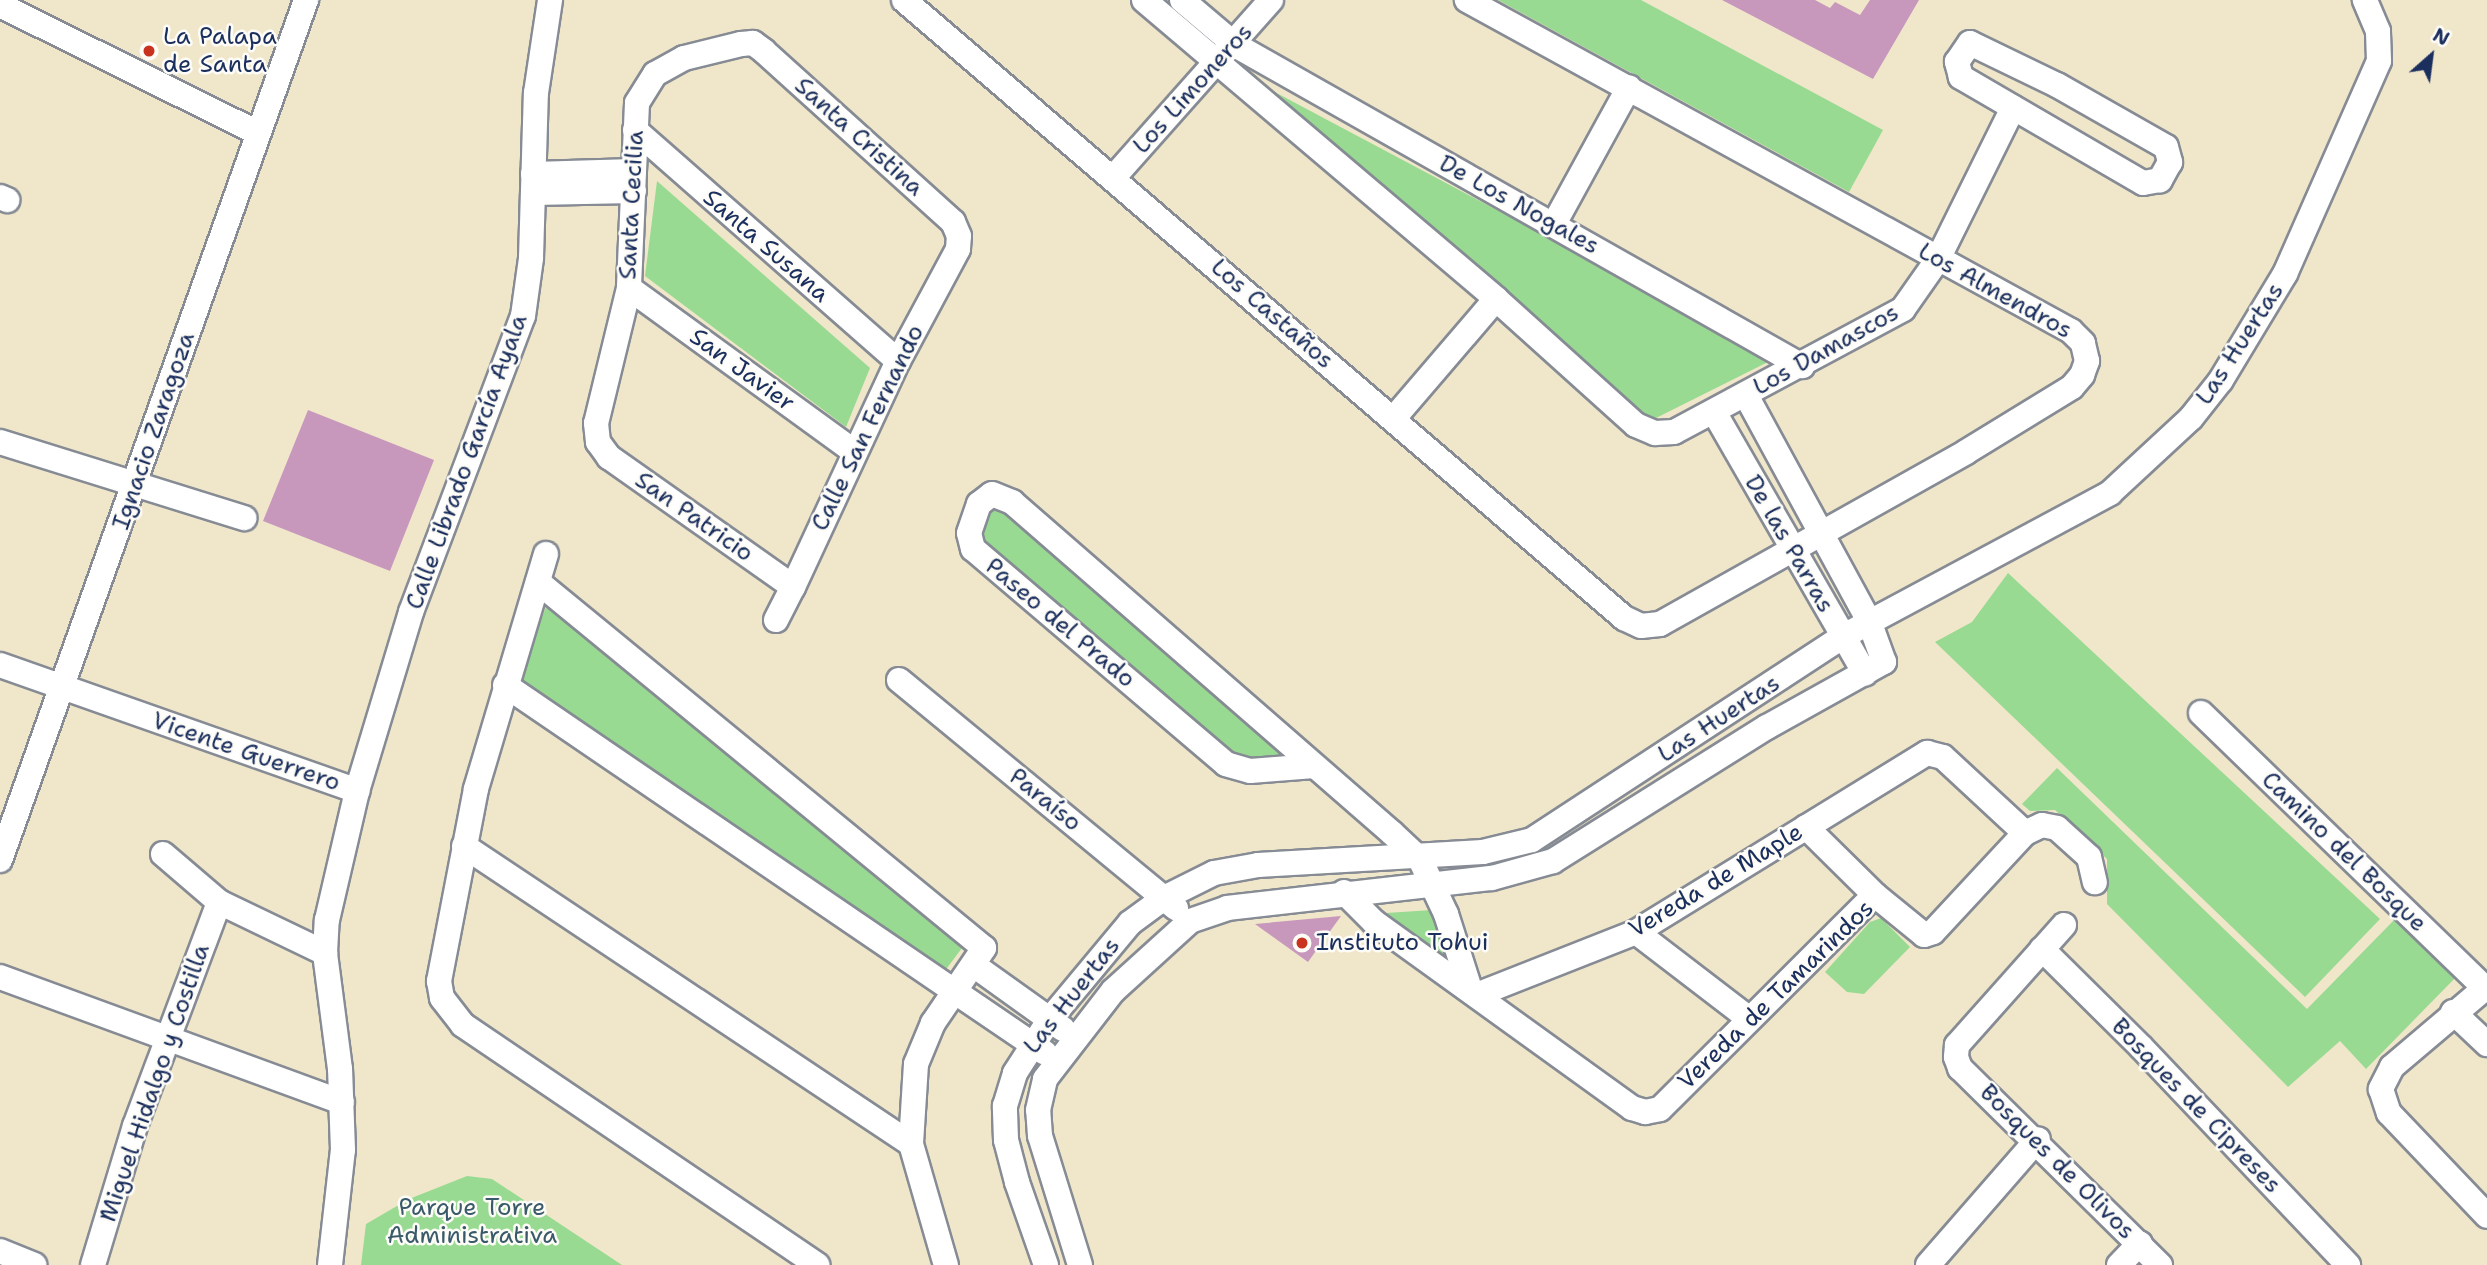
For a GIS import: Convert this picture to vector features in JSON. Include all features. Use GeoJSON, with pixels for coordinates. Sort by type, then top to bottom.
{"type":"FeatureCollection","features":[{"type":"Feature","properties":{"kind":"street","name":"Ignacio Zaragoza"},"geometry":{"type":"LineString","coordinates":[[0,860],[306,0]]}},
{"type":"Feature","properties":{"kind":"street","name":"Calle Librado García Ayala"},"geometry":{"type":"LineString","coordinates":[[357,791],[411,612],[523,316],[531,258],[536,93],[550,0]]}},
{"type":"Feature","properties":{"kind":"street","name":"Los Castaños"},"geometry":{"type":"LineString","coordinates":[[904,0],[1625,618],[1642,626]]}},
{"type":"Feature","properties":{"kind":"street"},"geometry":{"type":"LineString","coordinates":[[1144,0],[1226,54]]}},
{"type":"Feature","properties":{"kind":"street"},"geometry":{"type":"LineString","coordinates":[[1182,0],[1226,54],[1496,299],[1394,418]]}},
{"type":"Feature","properties":{"kind":"street","name":"Los Limoneros"},"geometry":{"type":"LineString","coordinates":[[1114,178],[1271,0]]}},
{"type":"Feature","properties":{"kind":"street","name":"Los Almendros"},"geometry":{"type":"LineString","coordinates":[[1466,0],[2071,331],[2083,342],[2087,361],[2082,375],[2072,387],[1966,452],[1660,624],[1642,626]]}},
{"type":"Feature","properties":{"kind":"street","name":"Las Huertas"},"geometry":{"type":"LineString","coordinates":[[1046,1265],[1006,1140],[1005,1106],[1015,1073],[1050,1018],[1130,923],[1164,898],[1214,873],[1258,865],[1420,859],[1483,852],[1532,840],[1559,826],[1842,637],[2110,492],[2198,408],[2242,348],[2285,274],[2363,106],[2379,61],[2378,31],[2365,0]]}},
{"type":"Feature","properties":{"kind":"street"},"geometry":{"type":"LineString","coordinates":[[0,5],[258,133]]}},
{"type":"Feature","properties":{"kind":"street","name":"Santa Cecilia"},"geometry":{"type":"LineString","coordinates":[[598,442],[597,423],[629,288],[637,103],[655,74],[717,47],[752,43]]}},
{"type":"Feature","properties":{"kind":"street","name":"Santa Cristina"},"geometry":{"type":"LineString","coordinates":[[752,43],[954,222],[959,236]]}},
{"type":"Feature","properties":{"kind":"street"},"geometry":{"type":"LineString","coordinates":[[1977,44],[2057,85],[2166,147],[2170,162],[2160,180],[2143,183],[2013,107],[1961,77],[1957,62],[1965,47],[1977,44]]}},
{"type":"Feature","properties":{"kind":"street","name":"De Los Nogales"},"geometry":{"type":"LineString","coordinates":[[1226,54],[1554,224],[1802,366]]}},
{"type":"Feature","properties":{"kind":"street"},"geometry":{"type":"LineString","coordinates":[[1554,224],[1629,87]]}},
{"type":"Feature","properties":{"kind":"street","name":"Los Damascos"},"geometry":{"type":"LineString","coordinates":[[1496,299],[1636,425],[1655,433],[1674,432],[1802,366],[1903,309],[1919,293],[1938,259],[2013,107]]}},
{"type":"Feature","properties":{"kind":"street","name":"Santa Susana"},"geometry":{"type":"LineString","coordinates":[[635,130],[898,361]]}},
{"type":"Feature","properties":{"kind":"street"},"geometry":{"type":"LineString","coordinates":[[533,184],[634,181]]}},
{"type":"Feature","properties":{"kind":"street","name":"Calle San Fernando"},"geometry":{"type":"LineString","coordinates":[[776,620],[898,361],[958,249],[959,236]]}},
{"type":"Feature","properties":{"kind":"street","name":"San Javier"},"geometry":{"type":"LineString","coordinates":[[629,288],[855,452]]}},
{"type":"Feature","properties":{"kind":"street","name":"De las Parras"},"geometry":{"type":"LineString","coordinates":[[1746,395],[1870,621],[1885,655]]}},
{"type":"Feature","properties":{"kind":"street","name":"De las Parras"},"geometry":{"type":"LineString","coordinates":[[1714,412],[1865,674]]}},
{"type":"Feature","properties":{"kind":"street"},"geometry":{"type":"LineString","coordinates":[[0,442],[136,482],[244,518]]}},
{"type":"Feature","properties":{"kind":"street","name":"San Patricio"},"geometry":{"type":"LineString","coordinates":[[598,442],[609,457],[793,587]]}},
{"type":"Feature","properties":{"kind":"street","name":"Paseo del Prado"},"geometry":{"type":"LineString","coordinates":[[1314,766],[1250,771],[1226,764],[973,550],[969,533],[979,504],[992,494],[1012,502],[1314,766],[1420,859],[1434,885],[1474,990]]}},
{"type":"Feature","properties":{"kind":"street"},"geometry":{"type":"LineString","coordinates":[[546,554],[505,685],[464,846],[439,981],[450,1014],[817,1265]]}},
{"type":"Feature","properties":{"kind":"street"},"geometry":{"type":"LineString","coordinates":[[538,582],[981,943],[983,953],[933,1023],[916,1064],[911,1143],[946,1265]]}},
{"type":"Feature","properties":{"kind":"street","name":"Las Huertas"},"geometry":{"type":"LineString","coordinates":[[1080,1265],[1040,1136],[1038,1110],[1045,1079],[1073,1037],[1121,982],[1190,920],[1227,908],[1344,892],[1492,878],[1553,862],[1768,727],[1881,666],[1885,655]]}},
{"type":"Feature","properties":{"kind":"street","name":"Vicente Guerrero"},"geometry":{"type":"LineString","coordinates":[[0,665],[357,791],[334,884],[325,953],[342,1102],[343,1150],[330,1265]]}},
{"type":"Feature","properties":{"kind":"street","name":"Paraíso"},"geometry":{"type":"LineString","coordinates":[[899,680],[1190,920]]}},
{"type":"Feature","properties":{"kind":"street"},"geometry":{"type":"LineString","coordinates":[[505,685],[954,995],[1057,1061]]}},
{"type":"Feature","properties":{"kind":"street","name":"Camino del Bosque"},"geometry":{"type":"LineString","coordinates":[[2201,713],[2486,989]]}},
{"type":"Feature","properties":{"kind":"street","name":"Vereda de Maple"},"geometry":{"type":"LineString","coordinates":[[1474,990],[1636,932],[1912,759],[1927,753],[1943,757],[2025,833]]}},
{"type":"Feature","properties":{"kind":"street"},"geometry":{"type":"LineString","coordinates":[[2025,833],[2042,825],[2057,828],[2089,857],[2095,882]]}},
{"type":"Feature","properties":{"kind":"street"},"geometry":{"type":"LineString","coordinates":[[1806,827],[1875,895]]}},
{"type":"Feature","properties":{"kind":"street","name":"Vereda de Tamarindos"},"geometry":{"type":"LineString","coordinates":[[1474,990],[1632,1108],[1645,1112],[1660,1109],[1748,1018],[1875,895],[1916,932],[1933,932],[2025,833]]}},
{"type":"Feature","properties":{"kind":"street"},"geometry":{"type":"LineString","coordinates":[[464,846],[911,1143]]}},
{"type":"Feature","properties":{"kind":"street"},"geometry":{"type":"LineString","coordinates":[[163,854],[219,902],[325,953]]}},
{"type":"Feature","properties":{"kind":"street"},"geometry":{"type":"LineString","coordinates":[[1344,892],[1374,922],[1474,990]]}},
{"type":"Feature","properties":{"kind":"street","name":"Miguel Hidalgo y Costilla"},"geometry":{"type":"LineString","coordinates":[[93,1265],[168,1038],[219,902]]}},
{"type":"Feature","properties":{"kind":"street"},"geometry":{"type":"LineString","coordinates":[[2042,949],[2064,925]]}},
{"type":"Feature","properties":{"kind":"street"},"geometry":{"type":"LineString","coordinates":[[1636,932],[1748,1018]]}},
{"type":"Feature","properties":{"kind":"street","name":"Bosques de Olivos"},"geometry":{"type":"LineString","coordinates":[[2042,949],[1957,1045],[1956,1057],[1960,1068],[2038,1139],[2160,1265]]}},
{"type":"Feature","properties":{"kind":"street","name":"Bosques de Cipreses"},"geometry":{"type":"LineString","coordinates":[[2042,949],[2141,1046],[2348,1265]]}},
{"type":"Feature","properties":{"kind":"street"},"geometry":{"type":"LineString","coordinates":[[975,966],[1073,1037]]}},
{"type":"Feature","properties":{"kind":"street"},"geometry":{"type":"LineString","coordinates":[[0,977],[342,1102]]}},
{"type":"Feature","properties":{"kind":"street"},"geometry":{"type":"LineString","coordinates":[[2486,989],[2453,1012],[2392,1068],[2381,1089],[2389,1113],[2487,1216]]}},
{"type":"Feature","properties":{"kind":"street"},"geometry":{"type":"LineString","coordinates":[[2453,1012],[2487,1044]]}},
{"type":"Feature","properties":{"kind":"street"},"geometry":{"type":"LineString","coordinates":[[1928,1265],[2038,1139]]}},
{"type":"Feature","properties":{"kind":"street"},"geometry":{"type":"LineString","coordinates":[[2119,1265],[2140,1243]]}},
{"type":"Feature","properties":{"kind":"street"},"geometry":{"type":"LineString","coordinates":[[0,1251],[34,1265]]}},
{"type":"Feature","properties":{"kind":"green space"},"geometry":{"type":"Polygon","coordinates":[[[1498,0],[1641,0],[1883,130],[1849,192],[1498,0]]]}},
{"type":"Feature","properties":{"kind":"green space"},"geometry":{"type":"Polygon","coordinates":[[[1267,88],[1776,358],[1652,420],[1267,88]]]}},
{"type":"Feature","properties":{"kind":"green space"},"geometry":{"type":"Polygon","coordinates":[[[657,181],[870,368],[846,427],[645,276],[657,181]]]}},
{"type":"Feature","properties":{"kind":"green space"},"geometry":{"type":"Polygon","coordinates":[[[993,504],[1285,755],[1241,765],[974,540],[993,504]]]}},
{"type":"Feature","properties":{"kind":"green space"},"geometry":{"type":"Polygon","coordinates":[[[2008,573],[2380,919],[2305,997],[1935,642],[1972,622],[2008,573]]]}},
{"type":"Feature","properties":{"kind":"green space"},"geometry":{"type":"Polygon","coordinates":[[[546,607],[965,944],[944,972],[517,682],[546,607]]]}},
{"type":"Feature","properties":{"kind":"green space"},"geometry":{"type":"Polygon","coordinates":[[[2057,768],[2307,1009],[2397,917],[2458,975],[2366,1069],[2340,1041],[2288,1087],[2107,904],[2107,859],[2055,810],[2030,811],[2022,804],[2057,768]]]}},
{"type":"Feature","properties":{"kind":"green space"},"geometry":{"type":"Polygon","coordinates":[[[1432,910],[1441,938],[1457,967],[1386,913],[1432,910]]]}},
{"type":"Feature","properties":{"kind":"green space"},"geometry":{"type":"Polygon","coordinates":[[[1881,918],[1910,947],[1864,994],[1847,992],[1825,972],[1870,922],[1881,918]]]}},
{"type":"Feature","properties":{"kind":"green space","name":"Parque Torre Administrativa"},"geometry":{"type":"Polygon","coordinates":[[[467,1176],[492,1179],[622,1265],[361,1265],[366,1224],[409,1199],[467,1176]]]}},
{"type":"Feature","properties":{"kind":"building"},"geometry":{"type":"Polygon","coordinates":[[[1722,0],[1815,0],[1830,8],[1835,2],[1860,15],[1870,0],[1919,0],[1873,79],[1722,0]]]}},
{"type":"Feature","properties":{"kind":"building"},"geometry":{"type":"Polygon","coordinates":[[[308,410],[434,460],[390,571],[263,521],[308,410]]]}},
{"type":"Feature","properties":{"kind":"building","name":"Instituto Tohui"},"geometry":{"type":"Polygon","coordinates":[[[1341,916],[1308,962],[1255,924],[1341,916]]]}},
{"type":"Feature","properties":{"kind":"place","name":"La Palapa de Santa"},"geometry":{"type":"Point","coordinates":[149,51]}},
{"type":"Feature","properties":{"kind":"place","name":"Instituto Tohui"},"geometry":{"type":"Point","coordinates":[1302,943]}}]}
